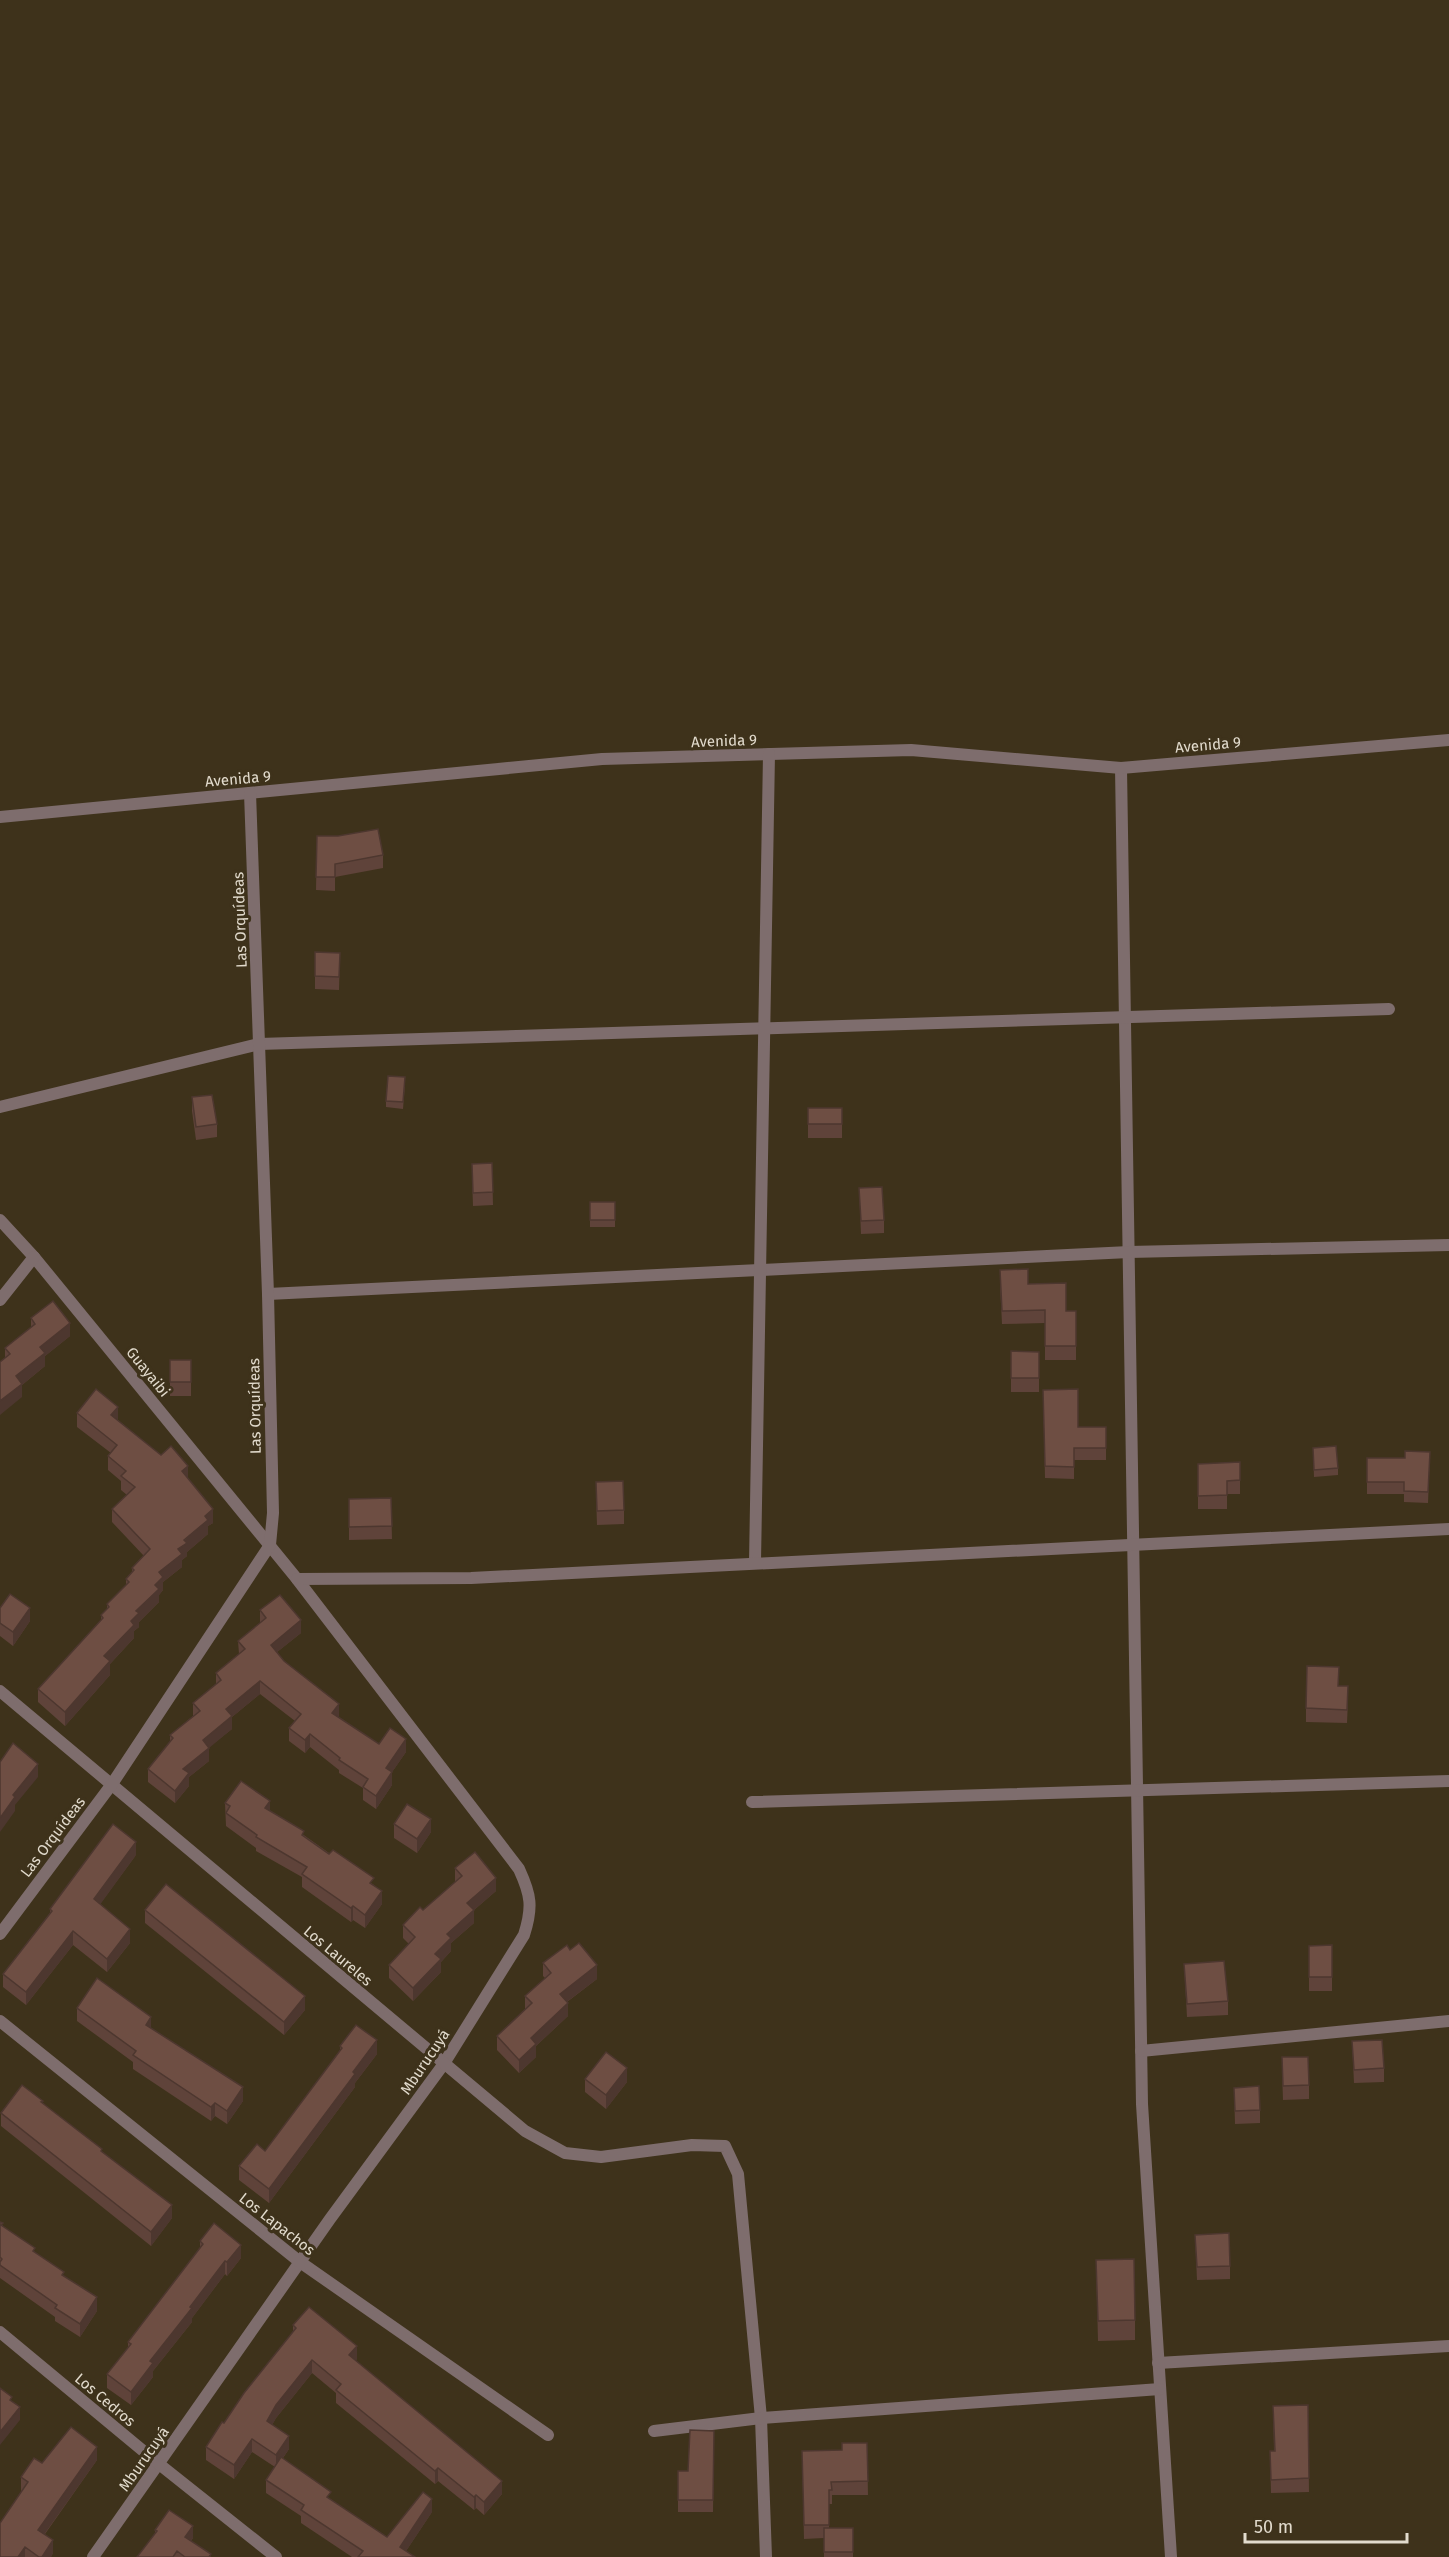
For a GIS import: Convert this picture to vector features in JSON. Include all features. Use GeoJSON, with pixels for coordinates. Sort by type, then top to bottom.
{"type":"FeatureCollection","features":[{"type":"Feature","properties":{"kind":"street","name":"Avenida 9"},"geometry":{"type":"LineString","coordinates":[[0,817],[602,759],[911,750],[1121,768],[1449,740]]}},
{"type":"Feature","properties":{"kind":"street"},"geometry":{"type":"LineString","coordinates":[[755,1562],[769,754]]}},
{"type":"Feature","properties":{"kind":"street"},"geometry":{"type":"LineString","coordinates":[[1121,768],[1142,2104],[1171,2557]]}},
{"type":"Feature","properties":{"kind":"street","name":"Las Orquídeas"},"geometry":{"type":"LineString","coordinates":[[0,1934],[112,1784],[270,1545],[273,1513],[268,1294],[250,793]]}},
{"type":"Feature","properties":{"kind":"street"},"geometry":{"type":"LineString","coordinates":[[0,1107],[259,1044],[1389,1009]]}},
{"type":"Feature","properties":{"kind":"street","name":"Guayaibi"},"geometry":{"type":"LineString","coordinates":[[0,1220],[34,1257],[297,1579]]}},
{"type":"Feature","properties":{"kind":"street"},"geometry":{"type":"LineString","coordinates":[[268,1294],[1129,1252],[1449,1245]]}},
{"type":"Feature","properties":{"kind":"street"},"geometry":{"type":"LineString","coordinates":[[0,1300],[34,1257]]}},
{"type":"Feature","properties":{"kind":"street"},"geometry":{"type":"LineString","coordinates":[[297,1579],[471,1578],[1449,1529]]}},
{"type":"Feature","properties":{"kind":"street","name":"Mburucuyá"},"geometry":{"type":"LineString","coordinates":[[93,2557],[300,2262],[443,2065],[524,1935],[531,1913],[529,1890],[519,1869],[297,1579]]}},
{"type":"Feature","properties":{"kind":"street","name":"Los Laureles"},"geometry":{"type":"LineString","coordinates":[[0,1691],[443,2065],[525,2131],[565,2153],[601,2157],[692,2145],[725,2146],[738,2174],[761,2418]]}},
{"type":"Feature","properties":{"kind":"street"},"geometry":{"type":"LineString","coordinates":[[752,1802],[1449,1781]]}},
{"type":"Feature","properties":{"kind":"street","name":"Los Lapachos"},"geometry":{"type":"LineString","coordinates":[[0,2020],[300,2262],[548,2435]]}},
{"type":"Feature","properties":{"kind":"street"},"geometry":{"type":"LineString","coordinates":[[1141,2051],[1449,2021]]}},
{"type":"Feature","properties":{"kind":"street","name":"Los Cedros"},"geometry":{"type":"LineString","coordinates":[[0,2332],[159,2464],[276,2557]]}},
{"type":"Feature","properties":{"kind":"street"},"geometry":{"type":"LineString","coordinates":[[1158,2363],[1449,2346]]}},
{"type":"Feature","properties":{"kind":"street"},"geometry":{"type":"LineString","coordinates":[[654,2431],[761,2418],[1160,2389]]}},
{"type":"Feature","properties":{"kind":"street"},"geometry":{"type":"LineString","coordinates":[[761,2418],[766,2557]]}},
{"type":"Feature","properties":{"kind":"building"},"geometry":{"type":"Polygon","coordinates":[[[378,829],[383,855],[335,864],[335,877],[316,877],[317,836],[338,836],[378,829]]]}},
{"type":"Feature","properties":{"kind":"building"},"geometry":{"type":"Polygon","coordinates":[[[315,952],[340,953],[339,977],[315,976],[315,952]]]}},
{"type":"Feature","properties":{"kind":"building"},"geometry":{"type":"Polygon","coordinates":[[[388,1076],[405,1077],[403,1102],[386,1101],[388,1076]]]}},
{"type":"Feature","properties":{"kind":"building"},"geometry":{"type":"Polygon","coordinates":[[[212,1095],[217,1124],[196,1127],[192,1097],[212,1095]]]}},
{"type":"Feature","properties":{"kind":"building"},"geometry":{"type":"Polygon","coordinates":[[[808,1108],[842,1108],[842,1124],[808,1124],[808,1108]]]}},
{"type":"Feature","properties":{"kind":"building"},"geometry":{"type":"Polygon","coordinates":[[[492,1163],[493,1192],[473,1193],[472,1164],[492,1163]]]}},
{"type":"Feature","properties":{"kind":"building"},"geometry":{"type":"Polygon","coordinates":[[[882,1187],[884,1220],[861,1221],[859,1188],[882,1187]]]}},
{"type":"Feature","properties":{"kind":"building"},"geometry":{"type":"Polygon","coordinates":[[[590,1202],[615,1202],[615,1220],[590,1220],[590,1202]]]}},
{"type":"Feature","properties":{"kind":"building"},"geometry":{"type":"Polygon","coordinates":[[[1028,1269],[1028,1284],[1066,1283],[1066,1311],[1076,1311],[1076,1346],[1045,1346],[1045,1310],[1002,1311],[1000,1270],[1028,1269]]]}},
{"type":"Feature","properties":{"kind":"building"},"geometry":{"type":"Polygon","coordinates":[[[53,1301],[70,1323],[40,1347],[45,1353],[16,1376],[22,1384],[0,1401],[0,1362],[10,1354],[5,1348],[35,1324],[31,1318],[53,1301]]]}},
{"type":"Feature","properties":{"kind":"building"},"geometry":{"type":"Polygon","coordinates":[[[1011,1351],[1039,1352],[1039,1378],[1011,1378],[1011,1351]]]}},
{"type":"Feature","properties":{"kind":"building"},"geometry":{"type":"Polygon","coordinates":[[[170,1360],[191,1360],[191,1382],[170,1382],[170,1360]]]}},
{"type":"Feature","properties":{"kind":"building"},"geometry":{"type":"Polygon","coordinates":[[[96,1389],[118,1407],[111,1415],[161,1455],[171,1446],[188,1466],[182,1471],[213,1509],[205,1516],[208,1520],[184,1540],[187,1543],[178,1549],[182,1554],[159,1572],[163,1577],[155,1585],[159,1589],[136,1611],[139,1613],[131,1621],[134,1625],[104,1656],[110,1661],[65,1712],[38,1689],[103,1618],[101,1615],[109,1607],[107,1604],[129,1582],[126,1579],[134,1570],[132,1568],[150,1549],[112,1509],[135,1487],[121,1476],[126,1471],[108,1456],[117,1445],[77,1413],[96,1389]]]}},
{"type":"Feature","properties":{"kind":"building"},"geometry":{"type":"Polygon","coordinates":[[[1078,1389],[1078,1427],[1106,1427],[1106,1448],[1074,1448],[1074,1467],[1045,1466],[1043,1390],[1078,1389]]]}},
{"type":"Feature","properties":{"kind":"building"},"geometry":{"type":"Polygon","coordinates":[[[1336,1446],[1338,1468],[1314,1470],[1313,1448],[1336,1446]]]}},
{"type":"Feature","properties":{"kind":"building"},"geometry":{"type":"Polygon","coordinates":[[[1405,1451],[1430,1452],[1428,1492],[1404,1491],[1404,1482],[1367,1482],[1367,1458],[1405,1458],[1405,1451]]]}},
{"type":"Feature","properties":{"kind":"building"},"geometry":{"type":"Polygon","coordinates":[[[1240,1462],[1240,1480],[1227,1481],[1227,1495],[1198,1496],[1198,1464],[1240,1462]]]}},
{"type":"Feature","properties":{"kind":"building"},"geometry":{"type":"Polygon","coordinates":[[[623,1481],[624,1510],[597,1511],[596,1482],[623,1481]]]}},
{"type":"Feature","properties":{"kind":"building"},"geometry":{"type":"Polygon","coordinates":[[[391,1498],[392,1526],[349,1527],[349,1499],[391,1498]]]}},
{"type":"Feature","properties":{"kind":"building"},"geometry":{"type":"Polygon","coordinates":[[[10,1594],[30,1608],[13,1632],[0,1623],[0,1608],[10,1594]]]}},
{"type":"Feature","properties":{"kind":"building"},"geometry":{"type":"Polygon","coordinates":[[[280,1595],[301,1620],[271,1645],[284,1661],[339,1704],[332,1713],[379,1744],[390,1728],[406,1739],[386,1768],[392,1772],[376,1796],[363,1787],[368,1779],[339,1760],[340,1758],[310,1734],[305,1740],[289,1728],[301,1714],[260,1681],[226,1709],[232,1716],[203,1740],[209,1748],[183,1769],[189,1773],[175,1791],[148,1769],[173,1738],[170,1735],[200,1711],[193,1703],[221,1680],[216,1673],[245,1649],[238,1641],[266,1618],[260,1610],[280,1595]]]}},
{"type":"Feature","properties":{"kind":"building"},"geometry":{"type":"Polygon","coordinates":[[[1307,1666],[1339,1667],[1338,1686],[1348,1686],[1347,1710],[1306,1708],[1307,1666]]]}},
{"type":"Feature","properties":{"kind":"building"},"geometry":{"type":"Polygon","coordinates":[[[13,1743],[38,1764],[13,1795],[15,1797],[0,1818],[0,1762],[13,1743]]]}},
{"type":"Feature","properties":{"kind":"building"},"geometry":{"type":"Polygon","coordinates":[[[241,1781],[270,1801],[265,1808],[304,1831],[302,1835],[329,1854],[333,1850],[374,1878],[370,1883],[382,1891],[365,1915],[302,1874],[307,1867],[256,1837],[257,1835],[226,1813],[230,1806],[225,1803],[241,1781]]]}},
{"type":"Feature","properties":{"kind":"building"},"geometry":{"type":"Polygon","coordinates":[[[407,1804],[431,1819],[417,1839],[394,1824],[407,1804]]]}},
{"type":"Feature","properties":{"kind":"building"},"geometry":{"type":"Polygon","coordinates":[[[113,1824],[136,1842],[94,1899],[130,1929],[107,1959],[73,1931],[26,1992],[3,1974],[52,1911],[50,1909],[113,1824]]]}},
{"type":"Feature","properties":{"kind":"building"},"geometry":{"type":"Polygon","coordinates":[[[475,1852],[496,1878],[467,1903],[474,1910],[447,1934],[451,1938],[435,1954],[441,1959],[413,1988],[389,1965],[415,1937],[403,1925],[420,1907],[423,1910],[462,1876],[455,1868],[475,1852]]]}},
{"type":"Feature","properties":{"kind":"building"},"geometry":{"type":"Polygon","coordinates":[[[166,1884],[305,1996],[284,2022],[145,1910],[166,1884]]]}},
{"type":"Feature","properties":{"kind":"building"},"geometry":{"type":"Polygon","coordinates":[[[579,1943],[597,1965],[560,1994],[568,2003],[531,2038],[536,2044],[519,2060],[497,2036],[532,2003],[525,1996],[551,1973],[543,1963],[567,1945],[570,1950],[579,1943]]]}},
{"type":"Feature","properties":{"kind":"building"},"geometry":{"type":"Polygon","coordinates":[[[1332,1945],[1332,1977],[1309,1977],[1309,1946],[1332,1945]]]}},
{"type":"Feature","properties":{"kind":"building"},"geometry":{"type":"Polygon","coordinates":[[[1224,1961],[1228,2001],[1187,2004],[1184,1964],[1224,1961]]]}},
{"type":"Feature","properties":{"kind":"building"},"geometry":{"type":"Polygon","coordinates":[[[97,1978],[151,2017],[146,2025],[243,2087],[227,2111],[215,2103],[211,2107],[133,2055],[136,2051],[77,2008],[97,1978]]]}},
{"type":"Feature","properties":{"kind":"building"},"geometry":{"type":"Polygon","coordinates":[[[356,2025],[377,2040],[353,2072],[355,2074],[269,2189],[239,2166],[257,2144],[265,2151],[342,2048],[340,2046],[356,2025]]]}},
{"type":"Feature","properties":{"kind":"building"},"geometry":{"type":"Polygon","coordinates":[[[1382,2040],[1384,2068],[1354,2070],[1352,2041],[1382,2040]]]}},
{"type":"Feature","properties":{"kind":"building"},"geometry":{"type":"Polygon","coordinates":[[[606,2052],[627,2068],[606,2095],[585,2079],[606,2052]]]}},
{"type":"Feature","properties":{"kind":"building"},"geometry":{"type":"Polygon","coordinates":[[[1282,2057],[1308,2057],[1309,2085],[1283,2086],[1282,2057]]]}},
{"type":"Feature","properties":{"kind":"building"},"geometry":{"type":"Polygon","coordinates":[[[22,2085],[102,2149],[101,2151],[172,2205],[151,2232],[1,2113],[22,2085]]]}},
{"type":"Feature","properties":{"kind":"building"},"geometry":{"type":"Polygon","coordinates":[[[1259,2086],[1260,2110],[1235,2111],[1234,2088],[1259,2086]]]}},
{"type":"Feature","properties":{"kind":"building"},"geometry":{"type":"Polygon","coordinates":[[[0,2222],[3,2223],[1,2225],[35,2248],[33,2251],[64,2272],[62,2275],[97,2297],[80,2324],[55,2308],[57,2305],[0,2265],[2,2259],[0,2257],[0,2222]]]}},
{"type":"Feature","properties":{"kind":"building"},"geometry":{"type":"Polygon","coordinates":[[[214,2223],[241,2245],[227,2262],[225,2261],[190,2307],[192,2308],[150,2361],[153,2363],[131,2392],[107,2374],[131,2344],[128,2342],[203,2244],[200,2241],[214,2223]]]}},
{"type":"Feature","properties":{"kind":"building"},"geometry":{"type":"Polygon","coordinates":[[[1229,2233],[1230,2266],[1197,2267],[1195,2235],[1229,2233]]]}},
{"type":"Feature","properties":{"kind":"building"},"geometry":{"type":"Polygon","coordinates":[[[1134,2259],[1135,2320],[1098,2321],[1096,2260],[1134,2259]]]}},
{"type":"Feature","properties":{"kind":"building"},"geometry":{"type":"Polygon","coordinates":[[[309,2307],[357,2346],[349,2355],[502,2481],[484,2502],[476,2495],[474,2497],[438,2468],[435,2471],[336,2390],[341,2384],[312,2360],[276,2405],[267,2421],[289,2436],[276,2455],[252,2439],[234,2465],[206,2447],[222,2422],[224,2423],[244,2393],[296,2328],[293,2325],[309,2307]]]}},
{"type":"Feature","properties":{"kind":"building"},"geometry":{"type":"Polygon","coordinates":[[[0,2388],[12,2397],[10,2400],[20,2407],[0,2432],[0,2388]]]}},
{"type":"Feature","properties":{"kind":"building"},"geometry":{"type":"Polygon","coordinates":[[[1308,2405],[1309,2478],[1271,2480],[1270,2451],[1275,2451],[1273,2406],[1308,2405]]]}},
{"type":"Feature","properties":{"kind":"building"},"geometry":{"type":"Polygon","coordinates":[[[71,2427],[97,2447],[38,2530],[53,2540],[42,2557],[25,2547],[18,2557],[0,2557],[0,2523],[28,2482],[21,2477],[34,2458],[42,2463],[71,2427]]]}},
{"type":"Feature","properties":{"kind":"building"},"geometry":{"type":"Polygon","coordinates":[[[690,2430],[714,2431],[713,2500],[678,2500],[678,2471],[688,2471],[690,2430]]]}},
{"type":"Feature","properties":{"kind":"building"},"geometry":{"type":"Polygon","coordinates":[[[842,2443],[867,2443],[868,2481],[831,2482],[829,2525],[804,2525],[802,2451],[842,2450],[842,2443]]]}},
{"type":"Feature","properties":{"kind":"building"},"geometry":{"type":"Polygon","coordinates":[[[281,2457],[331,2492],[327,2497],[387,2537],[423,2492],[432,2499],[400,2547],[415,2557],[358,2557],[363,2551],[301,2510],[304,2505],[266,2480],[281,2457]]]}},
{"type":"Feature","properties":{"kind":"building"},"geometry":{"type":"Polygon","coordinates":[[[169,2510],[193,2526],[185,2537],[211,2554],[209,2557],[185,2557],[177,2551],[173,2557],[137,2557],[157,2531],[155,2530],[169,2510]]]}},
{"type":"Feature","properties":{"kind":"building"},"geometry":{"type":"Polygon","coordinates":[[[824,2528],[853,2528],[853,2552],[824,2552],[824,2528]]]}}]}
